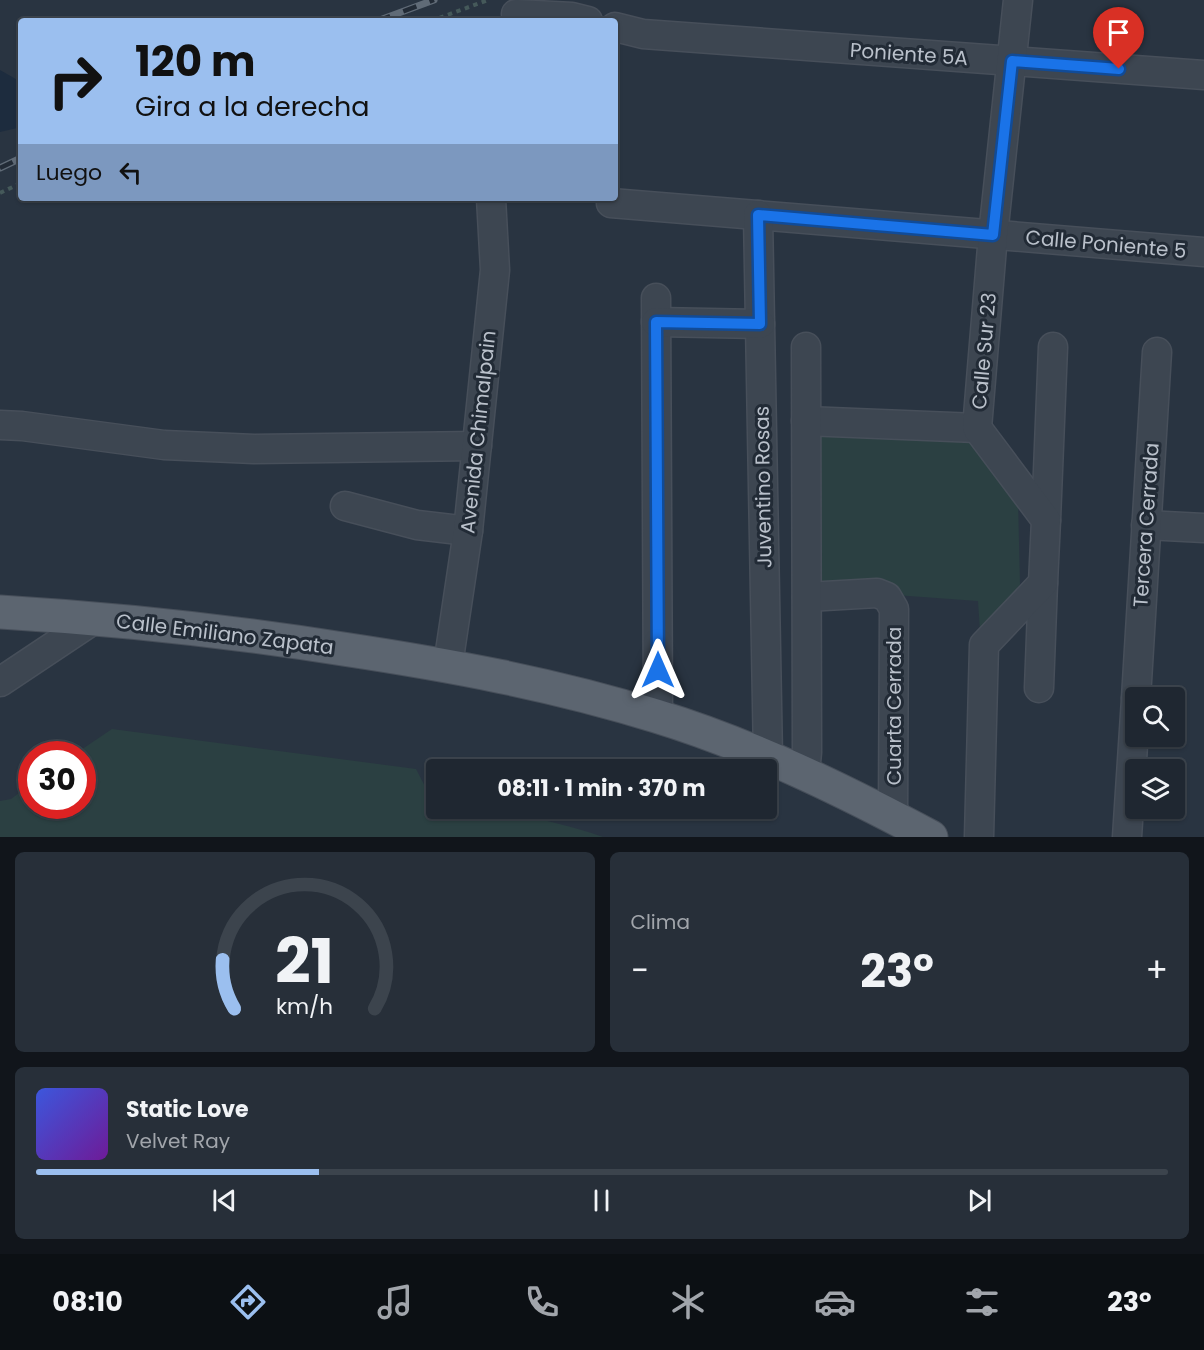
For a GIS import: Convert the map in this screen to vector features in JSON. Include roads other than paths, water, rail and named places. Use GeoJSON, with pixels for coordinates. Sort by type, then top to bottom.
{"type":"FeatureCollection","features":[{"type":"Feature","properties":{"kind":"main road","name":"Calle Emiliano Zapata"},"geometry":{"type":"LineString","coordinates":[[0,612],[96,618],[279,639],[448,665],[559,689],[658,716],[768,758],[931,837]]}},
{"type":"Feature","properties":{"kind":"street","name":"Calle Sur 23"},"geometry":{"type":"LineString","coordinates":[[1018,0],[993,235],[977,428],[1046,520]]}},
{"type":"Feature","properties":{"kind":"street"},"geometry":{"type":"LineString","coordinates":[[518,12],[576,18]]}},
{"type":"Feature","properties":{"kind":"street","name":"Poniente 5A"},"geometry":{"type":"LineString","coordinates":[[618,28],[643,34],[1204,75]]}},
{"type":"Feature","properties":{"kind":"street","name":"Avenida Chimalpain"},"geometry":{"type":"LineString","coordinates":[[448,665],[468,531],[495,270],[491,201]]}},
{"type":"Feature","properties":{"kind":"street","name":"Calle Poniente 5"},"geometry":{"type":"LineString","coordinates":[[611,203],[1204,252]]}},
{"type":"Feature","properties":{"kind":"street","name":"Juventino Rosas"},"geometry":{"type":"LineString","coordinates":[[758,215],[768,758]]}},
{"type":"Feature","properties":{"kind":"street"},"geometry":{"type":"LineString","coordinates":[[658,716],[656,310],[760,324]]}},
{"type":"Feature","properties":{"kind":"street"},"geometry":{"type":"LineString","coordinates":[[805,774],[807,752],[806,347]]}},
{"type":"Feature","properties":{"kind":"street"},"geometry":{"type":"LineString","coordinates":[[1039,688],[1053,347]]}},
{"type":"Feature","properties":{"kind":"street","name":"Tercera Cerrada"},"geometry":{"type":"LineString","coordinates":[[1137,687],[1157,352]]}},
{"type":"Feature","properties":{"kind":"street"},"geometry":{"type":"LineString","coordinates":[[806,421],[977,428]]}},
{"type":"Feature","properties":{"kind":"street"},"geometry":{"type":"LineString","coordinates":[[0,425],[164,445],[254,449],[477,446]]}},
{"type":"Feature","properties":{"kind":"street"},"geometry":{"type":"LineString","coordinates":[[345,506],[417,525],[468,531]]}},
{"type":"Feature","properties":{"kind":"street"},"geometry":{"type":"LineString","coordinates":[[1146,525],[1204,528]]}},
{"type":"Feature","properties":{"kind":"street"},"geometry":{"type":"LineString","coordinates":[[979,837],[984,645],[1043,583]]}},
{"type":"Feature","properties":{"kind":"street","name":"Cuarta Cerrada"},"geometry":{"type":"LineString","coordinates":[[807,597],[877,592],[887,597],[894,609],[893,817]]}},
{"type":"Feature","properties":{"kind":"street"},"geometry":{"type":"LineString","coordinates":[[0,682],[96,618]]}},
{"type":"Feature","properties":{"kind":"street","name":"Tercera Cerrada"},"geometry":{"type":"LineString","coordinates":[[1127,837],[1133,747]]}},
{"type":"Feature","properties":{"kind":"water"},"geometry":{"type":"Polygon","coordinates":[[[0,70],[18,80],[18,126],[0,132],[0,70]]]}},
{"type":"Feature","properties":{"kind":"railway"},"geometry":{"type":"LineString","coordinates":[[385,18],[434,0]]}},
{"type":"Feature","properties":{"kind":"railway"},"geometry":{"type":"LineString","coordinates":[[0,168],[18,159]]}}]}
